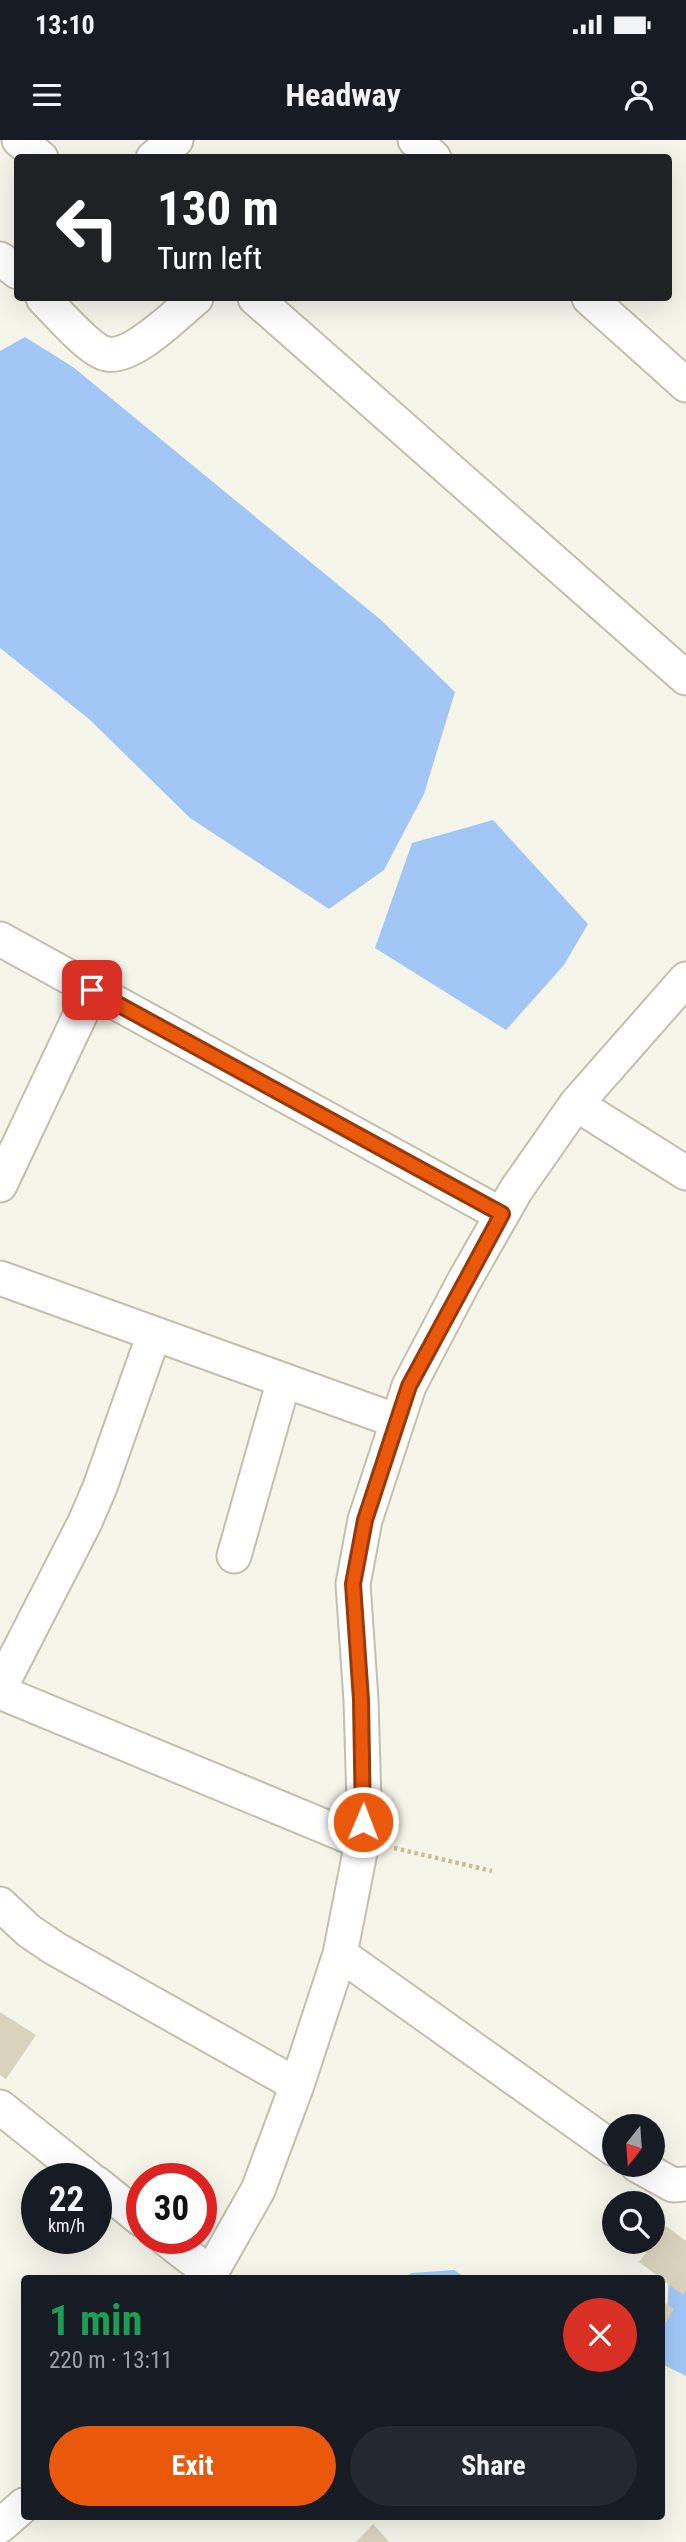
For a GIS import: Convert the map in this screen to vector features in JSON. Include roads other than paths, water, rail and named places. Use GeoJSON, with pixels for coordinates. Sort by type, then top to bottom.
{"type":"FeatureCollection","features":[{"type":"Feature","properties":{"kind":"street"},"geometry":{"type":"LineString","coordinates":[[19,140],[36,154]]}},
{"type":"Feature","properties":{"kind":"street"},"geometry":{"type":"LineString","coordinates":[[158,154],[176,140]]}},
{"type":"Feature","properties":{"kind":"street"},"geometry":{"type":"LineString","coordinates":[[415,140],[430,154]]}},
{"type":"Feature","properties":{"kind":"street"},"geometry":{"type":"LineString","coordinates":[[46,301],[85,340],[106,354],[123,354],[192,301]]}},
{"type":"Feature","properties":{"kind":"street"},"geometry":{"type":"LineString","coordinates":[[258,301],[686,678]]}},
{"type":"Feature","properties":{"kind":"street"},"geometry":{"type":"LineString","coordinates":[[592,301],[686,385]]}},
{"type":"Feature","properties":{"kind":"street"},"geometry":{"type":"LineString","coordinates":[[0,939],[502,1214]]}},
{"type":"Feature","properties":{"kind":"street"},"geometry":{"type":"LineString","coordinates":[[210,2275],[258,2190],[297,2085],[340,1954],[362,1842],[364,1803],[361,1700],[353,1584],[365,1520],[409,1386],[516,1190],[576,1104],[686,979]]}},
{"type":"Feature","properties":{"kind":"street"},"geometry":{"type":"LineString","coordinates":[[0,1185],[92,990]]}},
{"type":"Feature","properties":{"kind":"street"},"geometry":{"type":"LineString","coordinates":[[576,1104],[686,1172]]}},
{"type":"Feature","properties":{"kind":"street"},"geometry":{"type":"LineString","coordinates":[[0,1278],[397,1421]]}},
{"type":"Feature","properties":{"kind":"street"},"geometry":{"type":"LineString","coordinates":[[154,1334],[85,1522],[0,1690],[362,1842]]}},
{"type":"Feature","properties":{"kind":"street"},"geometry":{"type":"LineString","coordinates":[[234,1556],[284,1380]]}},
{"type":"Feature","properties":{"kind":"street"},"geometry":{"type":"LineString","coordinates":[[0,1904],[29,1931],[54,1948],[297,2085]]}},
{"type":"Feature","properties":{"kind":"street"},"geometry":{"type":"LineString","coordinates":[[340,1954],[602,2140]]}},
{"type":"Feature","properties":{"kind":"street"},"geometry":{"type":"LineString","coordinates":[[0,2107],[70,2163]]}},
{"type":"Feature","properties":{"kind":"street"},"geometry":{"type":"LineString","coordinates":[[659,2177],[673,2185],[686,2184]]}},
{"type":"Feature","properties":{"kind":"street"},"geometry":{"type":"LineString","coordinates":[[112,2196],[126,2207]]}},
{"type":"Feature","properties":{"kind":"street"},"geometry":{"type":"LineString","coordinates":[[184,2254],[208,2275]]}},
{"type":"Feature","properties":{"kind":"street"},"geometry":{"type":"LineString","coordinates":[[0,2526],[21,2508]]}},
{"type":"Feature","properties":{"kind":"water"},"geometry":{"type":"Polygon","coordinates":[[[25,337],[73,367],[381,620],[455,692],[424,794],[384,870],[329,909],[190,818],[89,719],[0,648],[0,351],[25,337]]]}},
{"type":"Feature","properties":{"kind":"water"},"geometry":{"type":"Polygon","coordinates":[[[493,820],[588,924],[564,965],[506,1030],[375,948],[412,843],[493,820]]]}},
{"type":"Feature","properties":{"kind":"water"},"geometry":{"type":"Polygon","coordinates":[[[686,2259],[686,2376],[665,2366],[669,2270],[686,2259]]]}},
{"type":"Feature","properties":{"kind":"water"},"geometry":{"type":"Polygon","coordinates":[[[454,2270],[462,2275],[407,2275],[454,2270]]]}}]}
